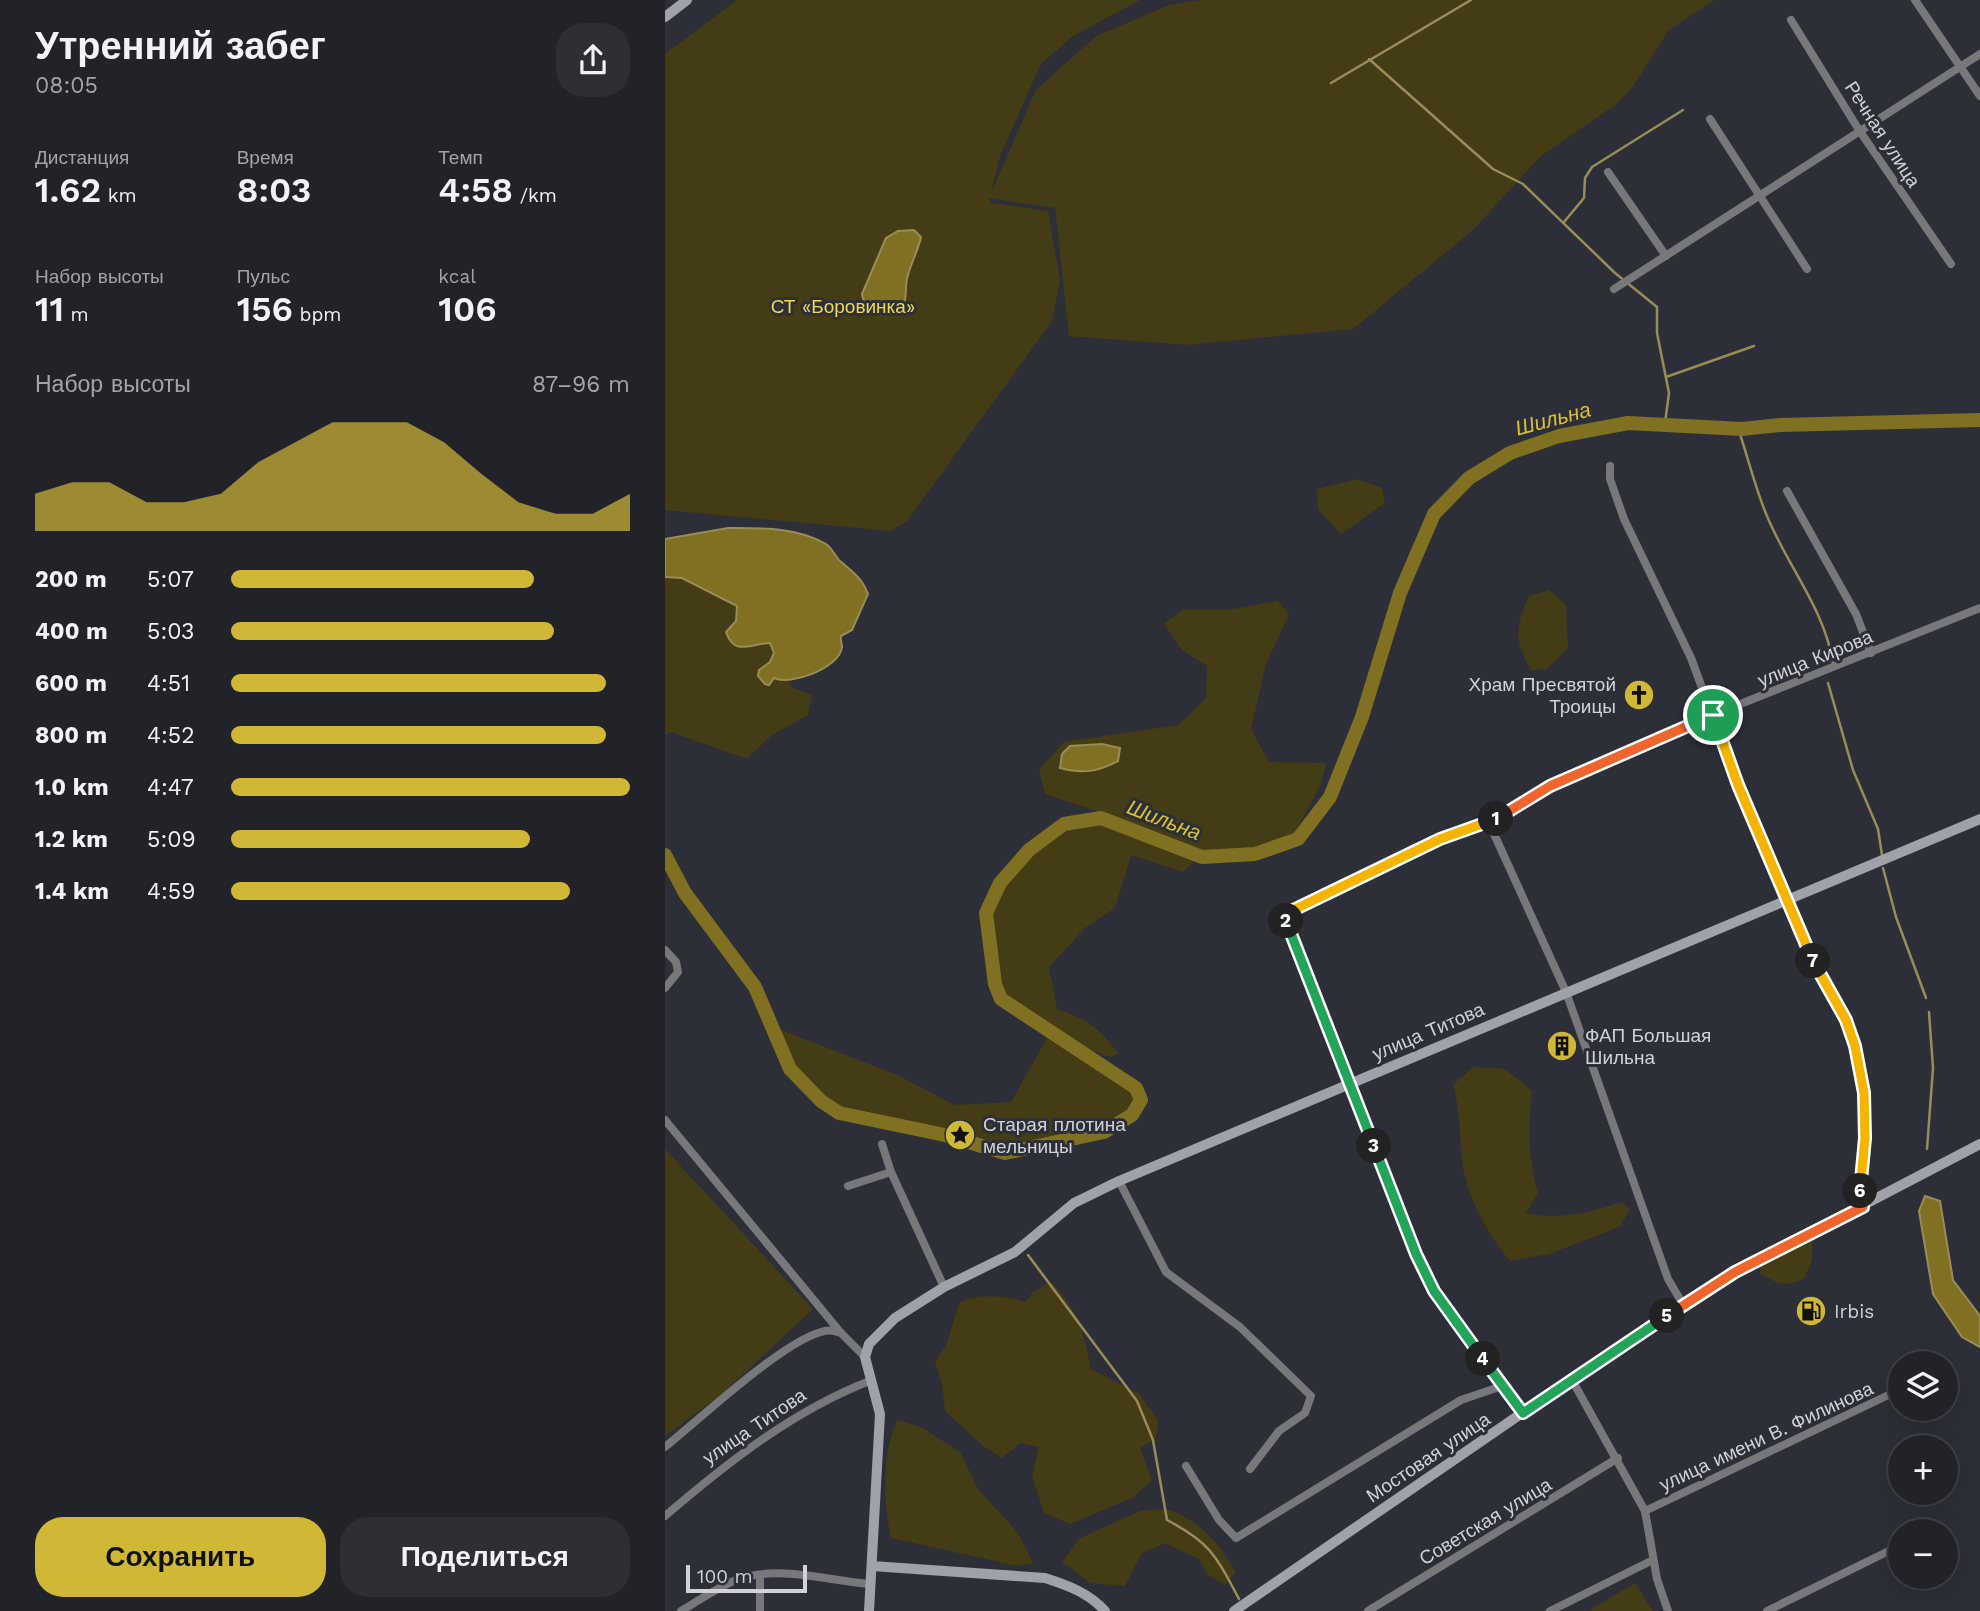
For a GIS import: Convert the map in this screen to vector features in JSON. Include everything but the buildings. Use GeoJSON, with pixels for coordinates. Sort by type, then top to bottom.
{"type":"FeatureCollection","features":[{"type":"Feature","properties":{"kind":"street"},"geometry":{"type":"LineString","coordinates":[[665,17],[687,0]]}},
{"type":"Feature","properties":{"kind":"street"},"geometry":{"type":"LineString","coordinates":[[1915,0],[1980,96]]}},
{"type":"Feature","properties":{"kind":"street","name":"Речная улица"},"geometry":{"type":"LineString","coordinates":[[1791,20],[1859,130],[1951,264]]}},
{"type":"Feature","properties":{"kind":"street"},"geometry":{"type":"LineString","coordinates":[[1614,289],[1980,54]]}},
{"type":"Feature","properties":{"kind":"street"},"geometry":{"type":"LineString","coordinates":[[1710,119],[1807,269]]}},
{"type":"Feature","properties":{"kind":"street"},"geometry":{"type":"LineString","coordinates":[[1608,172],[1665,256]]}},
{"type":"Feature","properties":{"kind":"street"},"geometry":{"type":"LineString","coordinates":[[1610,466],[1610,479],[1624,519],[1685,646],[1738,785],[1788,902],[1855,1046],[1864,1093],[1865,1138],[1859,1187],[1863,1207]]}},
{"type":"Feature","properties":{"kind":"street"},"geometry":{"type":"LineString","coordinates":[[1787,491],[1856,614],[1871,653]]}},
{"type":"Feature","properties":{"kind":"street","name":"улица Кирова"},"geometry":{"type":"LineString","coordinates":[[1349,1084],[1283,915],[1440,839],[1489,823],[1550,786],[1713,715],[1980,608]]}},
{"type":"Feature","properties":{"kind":"street","name":"улица Титова"},"geometry":{"type":"LineString","coordinates":[[865,1357],[869,1344],[895,1318],[944,1287],[1015,1252],[1074,1203],[1119,1181],[1980,819]]}},
{"type":"Feature","properties":{"kind":"street"},"geometry":{"type":"LineString","coordinates":[[1489,823],[1566,992],[1668,1279],[1683,1306]]}},
{"type":"Feature","properties":{"kind":"street"},"geometry":{"type":"LineString","coordinates":[[665,950],[676,962],[678,972],[665,988]]}},
{"type":"Feature","properties":{"kind":"street"},"geometry":{"type":"LineString","coordinates":[[1349,1084],[1416,1254],[1434,1291],[1523,1413]]}},
{"type":"Feature","properties":{"kind":"street"},"geometry":{"type":"LineString","coordinates":[[665,1120],[841,1334],[865,1357],[880,1414],[869,1611]]}},
{"type":"Feature","properties":{"kind":"street"},"geometry":{"type":"LineString","coordinates":[[882,1144],[891,1172],[944,1287]]}},
{"type":"Feature","properties":{"kind":"street","name":"Мостовая улица"},"geometry":{"type":"LineString","coordinates":[[1234,1611],[1735,1272],[1980,1144]]}},
{"type":"Feature","properties":{"kind":"street"},"geometry":{"type":"LineString","coordinates":[[848,1186],[891,1172]]}},
{"type":"Feature","properties":{"kind":"street"},"geometry":{"type":"LineString","coordinates":[[1119,1181],[1166,1272],[1240,1326],[1311,1396],[1305,1413],[1279,1430],[1250,1469]]}},
{"type":"Feature","properties":{"kind":"street"},"geometry":{"type":"LineString","coordinates":[[665,1447],[759,1371],[805,1339],[829,1330],[841,1334]]}},
{"type":"Feature","properties":{"kind":"street","name":"улица Титова"},"geometry":{"type":"LineString","coordinates":[[665,1516],[718,1470],[808,1409],[872,1380]]}},
{"type":"Feature","properties":{"kind":"street"},"geometry":{"type":"LineString","coordinates":[[1573,1380],[1645,1511],[1653,1560],[1668,1611]]}},
{"type":"Feature","properties":{"kind":"street","name":"Мостовая улица"},"geometry":{"type":"LineString","coordinates":[[1186,1466],[1219,1520],[1236,1538],[1461,1399],[1502,1386]]}},
{"type":"Feature","properties":{"kind":"street","name":"улица имени В. Филинова"},"geometry":{"type":"LineString","coordinates":[[1645,1511],[1888,1395]]}},
{"type":"Feature","properties":{"kind":"street","name":"Советская улица"},"geometry":{"type":"LineString","coordinates":[[1367,1611],[1618,1458]]}},
{"type":"Feature","properties":{"kind":"street"},"geometry":{"type":"LineString","coordinates":[[1767,1611],[1888,1551]]}},
{"type":"Feature","properties":{"kind":"street"},"geometry":{"type":"LineString","coordinates":[[1550,1611],[1653,1560]]}},
{"type":"Feature","properties":{"kind":"street"},"geometry":{"type":"LineString","coordinates":[[872,1566],[1045,1578],[1070,1586],[1097,1602],[1105,1611]]}},
{"type":"Feature","properties":{"kind":"street"},"geometry":{"type":"LineString","coordinates":[[681,1611],[736,1580],[759,1575],[871,1584]]}},
{"type":"Feature","properties":{"kind":"street"},"geometry":{"type":"LineString","coordinates":[[759,1575],[760,1611]]}},
{"type":"Feature","properties":{"kind":"green space","name":"СТ «Боровинка»"},"geometry":{"type":"Polygon","coordinates":[[[737,0],[1140,0],[1073,36],[1041,64],[1000,156],[991,193],[1036,90],[1096,36],[1169,5],[1200,0],[1714,0],[1668,31],[1634,85],[1618,103],[1541,156],[1472,231],[1353,329],[1187,345],[1069,336],[1055,208],[989,198],[991,203],[1048,211],[1060,280],[1052,321],[907,521],[891,531],[665,510],[665,54],[737,0]]]}},
{"type":"Feature","properties":{"kind":"green space"},"geometry":{"type":"Polygon","coordinates":[[[1357,479],[1382,488],[1385,503],[1341,534],[1318,509],[1317,489],[1357,479]]]}},
{"type":"Feature","properties":{"kind":"green space"},"geometry":{"type":"Polygon","coordinates":[[[665,545],[731,593],[777,646],[791,687],[812,695],[808,715],[772,735],[747,759],[671,732],[665,735],[665,545]]]}},
{"type":"Feature","properties":{"kind":"green space"},"geometry":{"type":"Polygon","coordinates":[[[1549,590],[1566,605],[1568,649],[1546,669],[1531,671],[1519,642],[1519,625],[1529,596],[1549,590]]]}},
{"type":"Feature","properties":{"kind":"green space"},"geometry":{"type":"Polygon","coordinates":[[[1278,601],[1289,614],[1266,664],[1251,729],[1269,762],[1326,763],[1321,784],[1290,842],[1247,854],[1205,850],[1183,872],[1131,855],[1115,908],[1085,928],[1049,967],[1057,1009],[1093,1026],[1119,1054],[1109,1057],[1056,1036],[1136,1088],[1141,1100],[1132,1115],[1104,1132],[1005,1153],[945,1135],[839,1113],[821,1101],[790,1069],[774,1027],[897,1075],[955,1105],[1011,1102],[1050,1033],[1041,1034],[995,984],[982,926],[1001,871],[1043,831],[1075,818],[1115,817],[1045,794],[1039,770],[1064,742],[1178,725],[1206,698],[1207,666],[1182,650],[1164,624],[1183,609],[1227,610],[1278,601]]]}},
{"type":"Feature","properties":{"kind":"green space"},"geometry":{"type":"Polygon","coordinates":[[[1473,1067],[1505,1069],[1532,1091],[1530,1142],[1538,1193],[1526,1213],[1551,1216],[1574,1214],[1622,1202],[1630,1210],[1619,1227],[1549,1254],[1510,1261],[1477,1209],[1463,1165],[1453,1085],[1473,1067]]]}},
{"type":"Feature","properties":{"kind":"green space"},"geometry":{"type":"Polygon","coordinates":[[[665,1149],[813,1309],[722,1394],[665,1436],[665,1149]]]}},
{"type":"Feature","properties":{"kind":"green space"},"geometry":{"type":"Polygon","coordinates":[[[1812,1237],[1812,1260],[1805,1278],[1792,1283],[1782,1283],[1760,1273],[1761,1264],[1812,1237]]]}},
{"type":"Feature","properties":{"kind":"green space"},"geometry":{"type":"Polygon","coordinates":[[[1051,1282],[1079,1322],[1091,1369],[1139,1394],[1158,1420],[1156,1438],[1140,1448],[1152,1480],[1132,1498],[1070,1524],[1044,1513],[1032,1476],[1039,1447],[1020,1443],[1002,1458],[982,1445],[945,1411],[942,1383],[935,1362],[946,1345],[960,1302],[993,1296],[1025,1302],[1033,1292],[1051,1282]]]}},
{"type":"Feature","properties":{"kind":"green space"},"geometry":{"type":"Polygon","coordinates":[[[897,1420],[921,1427],[960,1452],[978,1489],[1018,1533],[1033,1563],[1017,1566],[891,1538],[885,1478],[888,1449],[897,1420]]]}},
{"type":"Feature","properties":{"kind":"green space"},"geometry":{"type":"Polygon","coordinates":[[[1167,1509],[1199,1526],[1222,1551],[1236,1572],[1225,1585],[1208,1575],[1199,1559],[1165,1543],[1141,1554],[1125,1586],[1090,1583],[1062,1562],[1080,1538],[1140,1511],[1167,1509]]]}},
{"type":"Feature","properties":{"kind":"green space"},"geometry":{"type":"Polygon","coordinates":[[[1635,1583],[1653,1611],[1588,1611],[1635,1583]]]}},
{"type":"Feature","properties":{"kind":"shaded area"},"geometry":{"type":"Polygon","coordinates":[[[914,230],[921,237],[907,279],[904,304],[892,314],[879,314],[868,306],[862,294],[886,238],[898,231],[914,230]]]}},
{"type":"Feature","properties":{"kind":"shaded area"},"geometry":{"type":"Polygon","coordinates":[[[728,528],[791,531],[815,538],[828,546],[860,579],[868,594],[852,630],[841,636],[842,647],[833,662],[802,677],[781,680],[774,678],[769,685],[765,684],[758,676],[759,670],[770,662],[774,653],[770,643],[738,646],[733,644],[726,632],[736,621],[737,606],[682,578],[665,577],[665,539],[728,528]]]}},
{"type":"Feature","properties":{"kind":"shaded area"},"geometry":{"type":"Polygon","coordinates":[[[1102,744],[1120,748],[1118,761],[1090,771],[1060,768],[1062,754],[1070,746],[1102,744]]]}},
{"type":"Feature","properties":{"kind":"shaded area"},"geometry":{"type":"Polygon","coordinates":[[[1925,1196],[1940,1201],[1953,1280],[1980,1316],[1980,1347],[1962,1337],[1933,1294],[1919,1211],[1925,1196]]]}},
{"type":"Feature","properties":{"kind":"waterway"},"geometry":{"type":"LineString","coordinates":[[1331,83],[1471,0]]}},
{"type":"Feature","properties":{"kind":"waterway"},"geometry":{"type":"LineString","coordinates":[[1369,59],[1493,169],[1523,184],[1615,273],[1657,307],[1657,333],[1669,393],[1665,423]]}},
{"type":"Feature","properties":{"kind":"waterway"},"geometry":{"type":"LineString","coordinates":[[1564,222],[1584,198],[1585,178],[1592,167],[1683,110]]}},
{"type":"Feature","properties":{"kind":"waterway"},"geometry":{"type":"LineString","coordinates":[[1666,377],[1754,346]]}},
{"type":"Feature","properties":{"kind":"waterway","name":"Шильна"},"geometry":{"type":"LineString","coordinates":[[665,855],[685,893],[755,987],[790,1069],[821,1101],[839,1113],[945,1135],[1005,1153],[1104,1132],[1132,1115],[1141,1100],[1136,1088],[1001,999],[995,984],[986,913],[1000,883],[1029,850],[1064,824],[1101,818],[1202,857],[1255,854],[1298,839],[1330,797],[1362,717],[1400,593],[1434,514],[1469,478],[1510,453],[1559,436],[1628,423],[1742,429],[1780,425],[1980,420]]}},
{"type":"Feature","properties":{"kind":"waterway"},"geometry":{"type":"LineString","coordinates":[[1738,428],[1767,516],[1814,606],[1829,643],[1833,663]]}},
{"type":"Feature","properties":{"kind":"waterway"},"geometry":{"type":"LineString","coordinates":[[1828,683],[1853,770],[1878,829],[1882,855]]}},
{"type":"Feature","properties":{"kind":"waterway"},"geometry":{"type":"LineString","coordinates":[[1883,868],[1896,917],[1926,998]]}},
{"type":"Feature","properties":{"kind":"waterway"},"geometry":{"type":"LineString","coordinates":[[1927,1149],[1933,1068],[1929,1012]]}},
{"type":"Feature","properties":{"kind":"waterway"},"geometry":{"type":"LineString","coordinates":[[1028,1255],[1137,1401],[1153,1440],[1167,1520],[1194,1536],[1211,1552],[1239,1599]]}},
{"type":"Feature","properties":{"kind":"place","name":"Храм Пресвятой Троицы"},"geometry":{"type":"Point","coordinates":[1639,695]}},
{"type":"Feature","properties":{"kind":"place","name":"ФАП Большая Шильна"},"geometry":{"type":"Point","coordinates":[1562,1046]}},
{"type":"Feature","properties":{"kind":"place","name":"Старая плотина мельницы"},"geometry":{"type":"Point","coordinates":[960,1135]}},
{"type":"Feature","properties":{"kind":"place","name":"Irbis"},"geometry":{"type":"Point","coordinates":[1811,1311]}},
{"type":"Feature","properties":{"kind":"route"},"geometry":{"type":"LineString","coordinates":[[1713,715],[1738,785],[1817,970],[1846,1020],[1855,1046],[1864,1093],[1865,1138],[1859,1187],[1863,1207],[1735,1272],[1624,1343],[1523,1413],[1434,1291],[1416,1254],[1283,915],[1440,839],[1489,823],[1550,786],[1713,715]]}}]}
